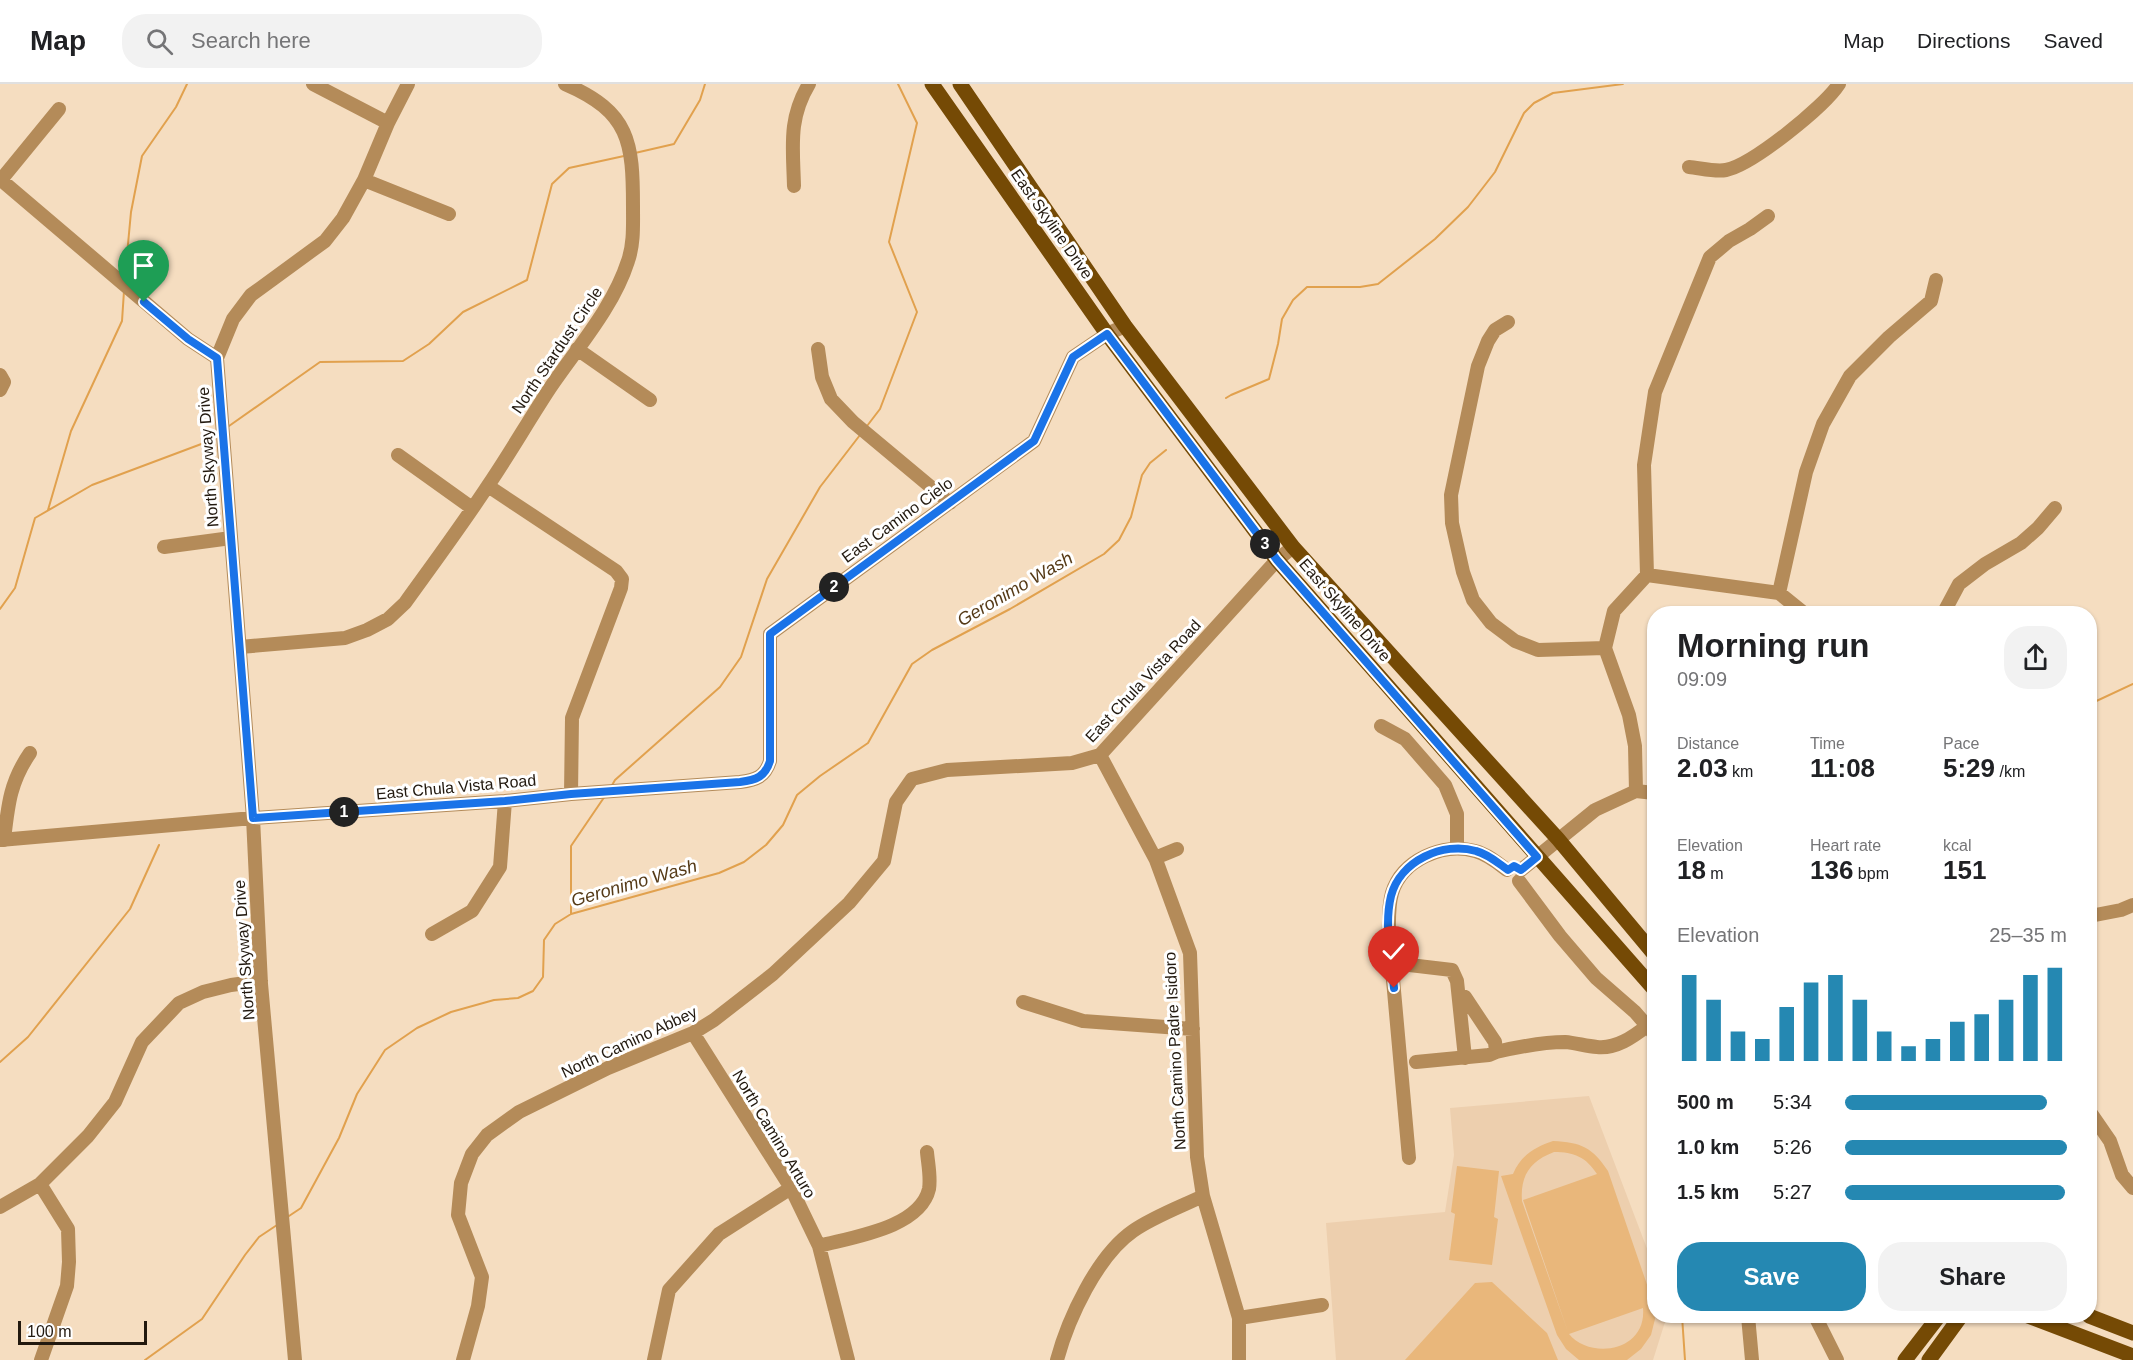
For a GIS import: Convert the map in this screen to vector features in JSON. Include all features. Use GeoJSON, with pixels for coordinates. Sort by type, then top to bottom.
{"type":"FeatureCollection","features":[{"type":"Feature","properties":{"kind":"main road","name":"East Skyline Drive"},"geometry":{"type":"LineString","coordinates":[[932,84],[1107,334],[1277,560],[1647,981]]}},
{"type":"Feature","properties":{"kind":"main road","name":"East Skyline Drive"},"geometry":{"type":"LineString","coordinates":[[960,84],[1125,326],[1293,547],[1558,839],[1647,946]]}},
{"type":"Feature","properties":{"kind":"main road"},"geometry":{"type":"LineString","coordinates":[[2097,1319],[2133,1332]]}},
{"type":"Feature","properties":{"kind":"main road"},"geometry":{"type":"LineString","coordinates":[[1905,1360],[1934,1323]]}},
{"type":"Feature","properties":{"kind":"main road"},"geometry":{"type":"LineString","coordinates":[[1929,1360],[1956,1323]]}},
{"type":"Feature","properties":{"kind":"main road"},"geometry":{"type":"LineString","coordinates":[[2046,1323],[2133,1356]]}},
{"type":"Feature","properties":{"kind":"street"},"geometry":{"type":"LineString","coordinates":[[313,84],[388,123]]}},
{"type":"Feature","properties":{"kind":"street","name":"North Skyway Drive"},"geometry":{"type":"LineString","coordinates":[[295,1360],[261,981],[253,818],[217,358],[233,319],[251,295],[326,241],[343,218],[364,180],[388,123],[408,84]]}},
{"type":"Feature","properties":{"kind":"street","name":"North Stardust Circle"},"geometry":{"type":"LineString","coordinates":[[240,647],[345,638],[388,619],[405,603],[488,486],[617,291],[629,259],[633,239],[633,178],[630,145],[614,115],[580,90],[565,84]]}},
{"type":"Feature","properties":{"kind":"street"},"geometry":{"type":"LineString","coordinates":[[794,186],[792,134],[799,101],[809,84]]}},
{"type":"Feature","properties":{"kind":"street"},"geometry":{"type":"LineString","coordinates":[[1689,167],[1725,170],[1751,160],[1812,114],[1833,94],[1839,84]]}},
{"type":"Feature","properties":{"kind":"street"},"geometry":{"type":"LineString","coordinates":[[58,109],[0,180],[188,339],[217,358]]}},
{"type":"Feature","properties":{"kind":"street"},"geometry":{"type":"LineString","coordinates":[[364,180],[449,214]]}},
{"type":"Feature","properties":{"kind":"street"},"geometry":{"type":"LineString","coordinates":[[1636,791],[1635,746],[1629,715],[1605,648],[1614,611],[1647,576],[1644,465],[1654,402],[1670,353],[1710,257],[1729,241],[1767,216]]}},
{"type":"Feature","properties":{"kind":"street"},"geometry":{"type":"LineString","coordinates":[[1779,593],[1806,472],[1823,424],[1850,376],[1889,337],[1931,301],[1936,280]]}},
{"type":"Feature","properties":{"kind":"street"},"geometry":{"type":"LineString","coordinates":[[1508,322],[1495,330],[1478,366],[1451,495],[1452,523],[1463,572],[1473,600],[1491,623],[1515,641],[1538,650],[1605,648]]}},
{"type":"Feature","properties":{"kind":"street","name":"East Camino Cielo"},"geometry":{"type":"LineString","coordinates":[[765,773],[770,761],[770,634],[1034,441],[1073,357],[1107,334],[1125,326]]}},
{"type":"Feature","properties":{"kind":"street"},"geometry":{"type":"LineString","coordinates":[[577,349],[650,400]]}},
{"type":"Feature","properties":{"kind":"street"},"geometry":{"type":"LineString","coordinates":[[818,349],[822,377],[831,399],[853,422],[950,503]]}},
{"type":"Feature","properties":{"kind":"street"},"geometry":{"type":"LineString","coordinates":[[0,375],[4,382],[0,390]]}},
{"type":"Feature","properties":{"kind":"street"},"geometry":{"type":"LineString","coordinates":[[398,455],[472,508]]}},
{"type":"Feature","properties":{"kind":"street"},"geometry":{"type":"LineString","coordinates":[[488,486],[616,571],[622,579],[621,588],[572,718],[571,794]]}},
{"type":"Feature","properties":{"kind":"street"},"geometry":{"type":"LineString","coordinates":[[1947,606],[1959,584],[1985,564],[2021,543],[2055,508]]}},
{"type":"Feature","properties":{"kind":"street","name":"North Skyway Drive"},"geometry":{"type":"LineString","coordinates":[[164,547],[231,538]]}},
{"type":"Feature","properties":{"kind":"street","name":"East Chula Vista Road"},"geometry":{"type":"LineString","coordinates":[[912,779],[947,770],[1072,764],[1100,755],[1277,560],[1293,547]]}},
{"type":"Feature","properties":{"kind":"street"},"geometry":{"type":"LineString","coordinates":[[1647,576],[1779,593],[1795,606]]}},
{"type":"Feature","properties":{"kind":"street"},"geometry":{"type":"LineString","coordinates":[[1381,726],[1405,739],[1445,785],[1457,814],[1457,848]]}},
{"type":"Feature","properties":{"kind":"street","name":"East Chula Vista Road"},"geometry":{"type":"LineString","coordinates":[[30,753],[18,772],[8,804],[2,840],[253,818],[740,782],[752,780],[765,773]]}},
{"type":"Feature","properties":{"kind":"street","name":"North Camino Padre Isidoro"},"geometry":{"type":"LineString","coordinates":[[1100,755],[1155,858],[1190,953],[1197,1157],[1203,1196],[1239,1318],[1239,1360]]}},
{"type":"Feature","properties":{"kind":"street","name":"North Camino Abbey"},"geometry":{"type":"LineString","coordinates":[[463,1360],[478,1306],[482,1277],[458,1215],[461,1183],[472,1154],[487,1135],[519,1112],[608,1068],[693,1033],[714,1020],[772,974],[849,903],[884,861],[896,802],[912,779]]}},
{"type":"Feature","properties":{"kind":"street"},"geometry":{"type":"LineString","coordinates":[[1516,874],[1595,810],[1636,791],[1647,792]]}},
{"type":"Feature","properties":{"kind":"street"},"geometry":{"type":"LineString","coordinates":[[432,934],[472,911],[500,867],[505,801]]}},
{"type":"Feature","properties":{"kind":"street"},"geometry":{"type":"LineString","coordinates":[[1409,1158],[1389,910],[1396,882],[1408,868],[1428,855],[1444,849],[1457,848],[1476,851],[1516,874],[1560,936],[1596,978],[1647,1026]]}},
{"type":"Feature","properties":{"kind":"street"},"geometry":{"type":"LineString","coordinates":[[1155,858],[1177,849]]}},
{"type":"Feature","properties":{"kind":"street"},"geometry":{"type":"LineString","coordinates":[[2097,915],[2133,905]]}},
{"type":"Feature","properties":{"kind":"street"},"geometry":{"type":"LineString","coordinates":[[1392,965],[1452,970],[1457,981],[1465,1058]]}},
{"type":"Feature","properties":{"kind":"street"},"geometry":{"type":"LineString","coordinates":[[0,1208],[40,1184],[88,1136],[115,1102],[142,1042],[179,1003],[203,992],[261,981]]}},
{"type":"Feature","properties":{"kind":"street"},"geometry":{"type":"LineString","coordinates":[[1459,995],[1465,997],[1495,1042],[1496,1052]]}},
{"type":"Feature","properties":{"kind":"street"},"geometry":{"type":"LineString","coordinates":[[1023,1002],[1083,1021],[1193,1029]]}},
{"type":"Feature","properties":{"kind":"street"},"geometry":{"type":"LineString","coordinates":[[1416,1062],[1489,1055],[1548,1043],[1568,1042],[1599,1048],[1624,1042],[1647,1032]]}},
{"type":"Feature","properties":{"kind":"street","name":"North Camino Arturo"},"geometry":{"type":"LineString","coordinates":[[693,1033],[791,1188],[819,1246],[848,1360]]}},
{"type":"Feature","properties":{"kind":"street"},"geometry":{"type":"LineString","coordinates":[[2097,1122],[2110,1141],[2122,1175],[2133,1188]]}},
{"type":"Feature","properties":{"kind":"street"},"geometry":{"type":"LineString","coordinates":[[819,1246],[896,1224],[917,1210],[924,1201],[930,1182],[927,1152]]}},
{"type":"Feature","properties":{"kind":"street"},"geometry":{"type":"LineString","coordinates":[[40,1184],[68,1229],[69,1262],[67,1286],[40,1360]]}},
{"type":"Feature","properties":{"kind":"street"},"geometry":{"type":"LineString","coordinates":[[654,1360],[669,1290],[719,1234],[791,1188]]}},
{"type":"Feature","properties":{"kind":"street"},"geometry":{"type":"LineString","coordinates":[[1058,1360],[1063,1341],[1083,1294],[1112,1251],[1135,1230],[1203,1196]]}},
{"type":"Feature","properties":{"kind":"street"},"geometry":{"type":"LineString","coordinates":[[1239,1318],[1322,1305]]}},
{"type":"Feature","properties":{"kind":"street"},"geometry":{"type":"LineString","coordinates":[[1749,1323],[1752,1360]]}},
{"type":"Feature","properties":{"kind":"street"},"geometry":{"type":"LineString","coordinates":[[1818,1323],[1837,1360]]}},
{"type":"Feature","properties":{"kind":"shaded area"},"geometry":{"type":"Polygon","coordinates":[[[1589,1096],[1647,1249],[1647,1323],[1665,1323],[1653,1360],[1336,1360],[1326,1223],[1445,1212],[1454,1155],[1450,1108],[1589,1096]]]}},
{"type":"Feature","properties":{"kind":"shaded area"},"geometry":{"type":"Polygon","coordinates":[[[1553,1141],[1579,1145],[1597,1157],[1608,1171],[1647,1285],[1647,1323],[1654,1323],[1651,1335],[1641,1349],[1627,1360],[1579,1360],[1566,1349],[1557,1335],[1501,1176],[1513,1174],[1524,1157],[1553,1141]],[[1554,1152],[1539,1160],[1528,1170],[1523,1184],[1522,1201],[1568,1332],[1523,1200],[1597,1174],[1584,1160],[1568,1153],[1554,1152]],[[1643,1308],[1569,1334],[1578,1342],[1603,1349],[1627,1342],[1636,1334],[1642,1323],[1643,1308]]]}},
{"type":"Feature","properties":{"kind":"shaded area"},"geometry":{"type":"Polygon","coordinates":[[[1457,1166],[1499,1171],[1494,1217],[1498,1219],[1492,1265],[1449,1260],[1455,1214],[1451,1212],[1457,1166]]]}},
{"type":"Feature","properties":{"kind":"shaded area"},"geometry":{"type":"Polygon","coordinates":[[[1492,1282],[1547,1333],[1558,1360],[1405,1360],[1475,1283],[1492,1282]]]}},
{"type":"Feature","properties":{"kind":"waterway"},"geometry":{"type":"LineString","coordinates":[[125,276],[131,212],[142,156],[176,107],[187,84]]}},
{"type":"Feature","properties":{"kind":"waterway"},"geometry":{"type":"LineString","coordinates":[[635,153],[674,144],[700,100],[705,84]]}},
{"type":"Feature","properties":{"kind":"waterway"},"geometry":{"type":"LineString","coordinates":[[867,426],[880,409],[917,312],[889,242],[917,123],[898,84]]}},
{"type":"Feature","properties":{"kind":"waterway","name":"Geronimo Wash"},"geometry":{"type":"LineString","coordinates":[[1226,398],[1269,379],[1282,319],[1293,300],[1307,287],[1360,287],[1378,284],[1435,239],[1468,207],[1495,172],[1524,113],[1534,103],[1553,93],[1623,84]]}},
{"type":"Feature","properties":{"kind":"waterway"},"geometry":{"type":"LineString","coordinates":[[229,426],[320,362],[403,361],[429,344],[463,312],[527,280],[552,184],[569,168],[624,156]]}},
{"type":"Feature","properties":{"kind":"waterway"},"geometry":{"type":"LineString","coordinates":[[48,510],[71,431],[122,321],[124,291]]}},
{"type":"Feature","properties":{"kind":"waterway"},"geometry":{"type":"LineString","coordinates":[[0,609],[15,588],[35,518],[92,485],[204,443],[217,434]]}},
{"type":"Feature","properties":{"kind":"waterway"},"geometry":{"type":"LineString","coordinates":[[611,787],[615,780],[720,687],[741,657],[767,579],[820,487],[860,435]]}},
{"type":"Feature","properties":{"kind":"waterway","name":"Geronimo Wash"},"geometry":{"type":"LineString","coordinates":[[289,1216],[301,1208],[339,1138],[357,1094],[385,1050],[417,1028],[451,1012],[494,1000],[518,998],[533,991],[543,977],[544,940],[555,924],[571,914],[719,873],[744,862],[766,845],[783,825],[797,795],[868,743],[912,664],[932,650],[1010,609],[1104,554],[1119,540],[1131,517],[1142,475],[1150,463],[1166,450]]}},
{"type":"Feature","properties":{"kind":"waterway"},"geometry":{"type":"LineString","coordinates":[[2097,701],[2133,684]]}},
{"type":"Feature","properties":{"kind":"waterway"},"geometry":{"type":"LineString","coordinates":[[571,914],[571,846],[605,796]]}},
{"type":"Feature","properties":{"kind":"waterway"},"geometry":{"type":"LineString","coordinates":[[0,1062],[28,1037],[130,909],[159,845]]}},
{"type":"Feature","properties":{"kind":"waterway","name":"Geronimo Wash"},"geometry":{"type":"LineString","coordinates":[[145,1360],[202,1319],[259,1237],[277,1225]]}},
{"type":"Feature","properties":{"kind":"waterway"},"geometry":{"type":"LineString","coordinates":[[1682,1323],[1685,1360]]}},
{"type":"Feature","properties":{"kind":"route"},"geometry":{"type":"LineString","coordinates":[[144,302],[188,339],[217,358],[253,818],[740,782],[760,777],[765,773],[770,761],[770,634],[1034,441],[1073,357],[1107,334],[1277,560],[1537,857],[1521,870],[1514,866],[1508,870],[1488,856],[1476,851],[1457,848],[1444,849],[1428,855],[1408,868],[1396,882],[1391,894],[1389,910],[1394,988]]}}]}
